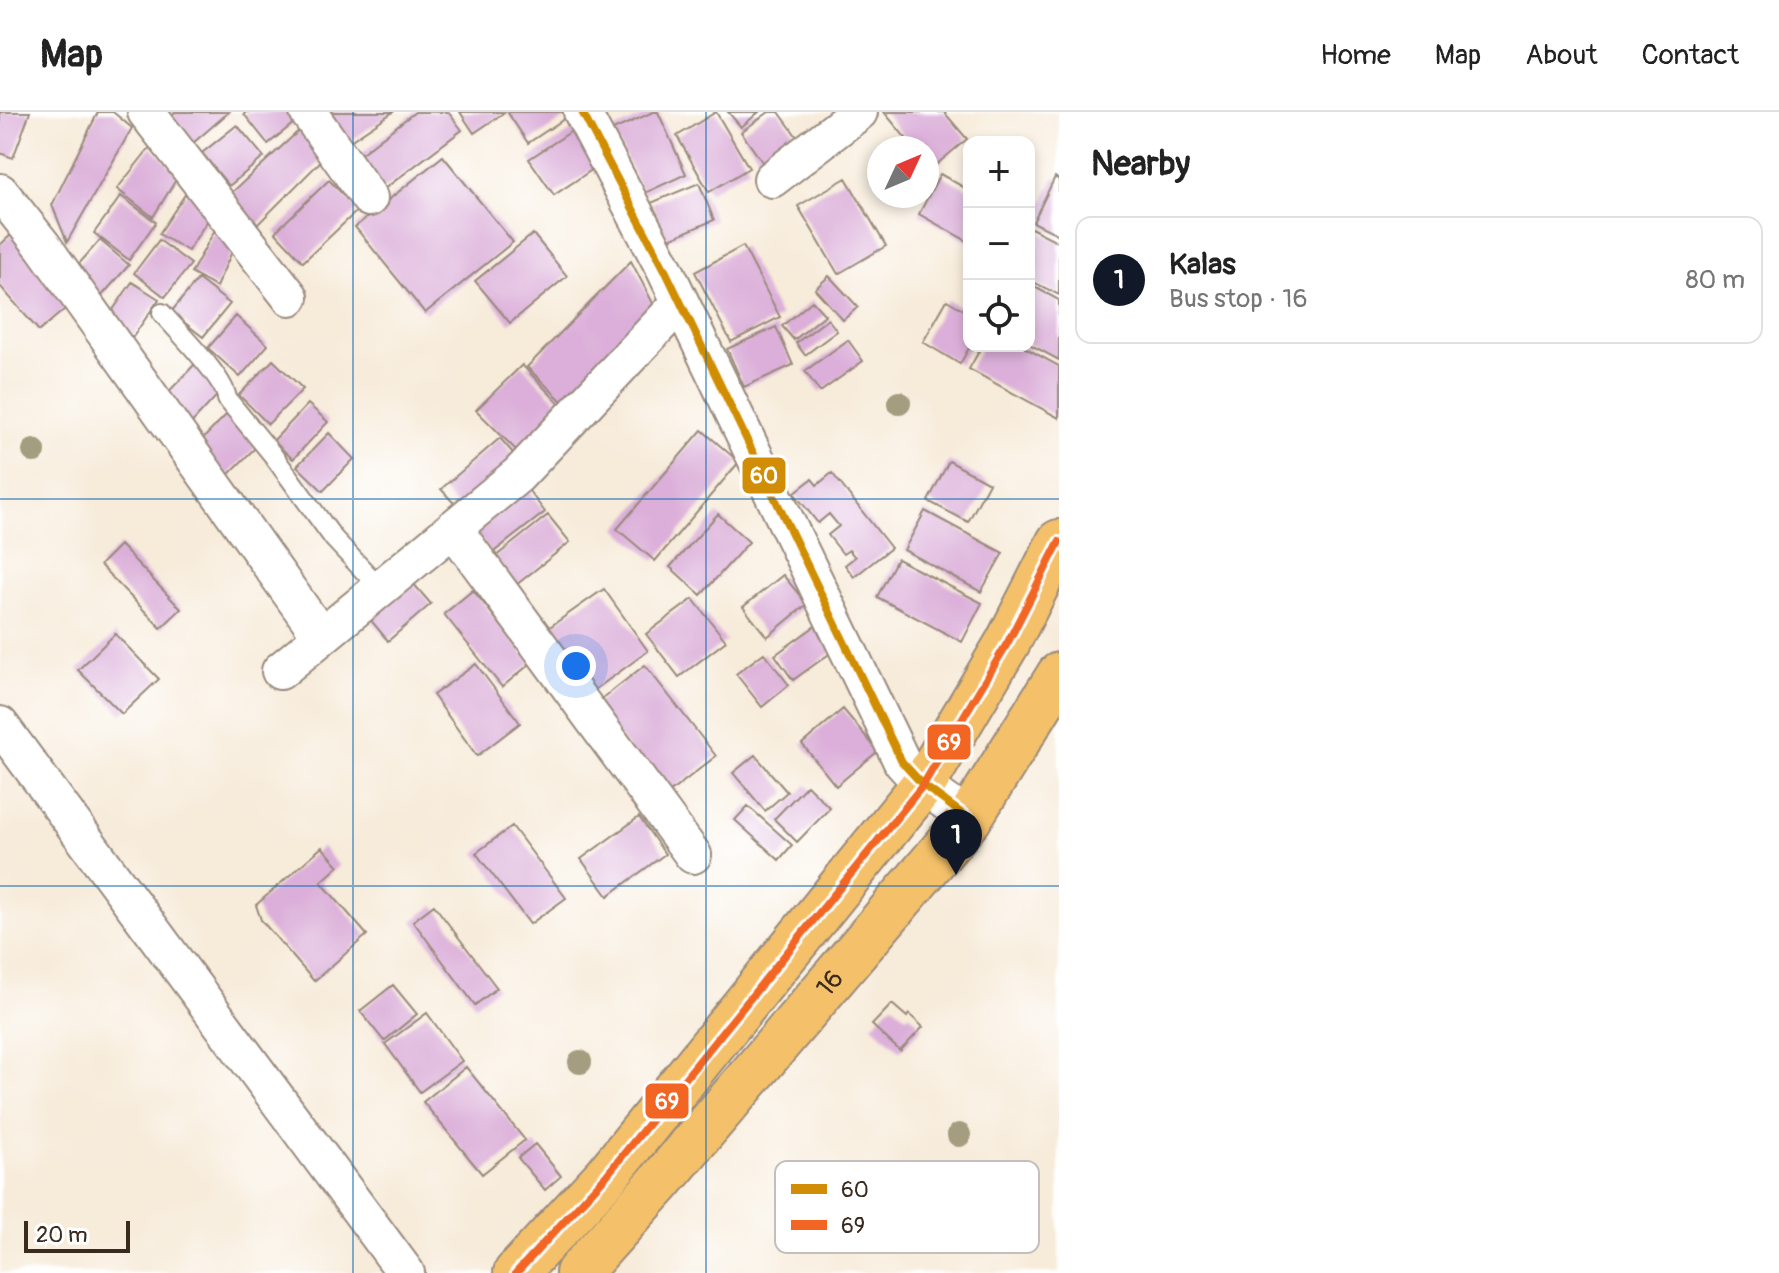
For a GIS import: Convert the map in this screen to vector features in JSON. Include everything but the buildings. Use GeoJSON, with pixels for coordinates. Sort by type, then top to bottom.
{"type":"FeatureCollection","features":[{"type":"Feature","properties":{"kind":"main road"},"geometry":{"type":"LineString","coordinates":[[516,1273],[606,1176],[923,785],[1008,642],[1059,542]]}},
{"type":"Feature","properties":{"kind":"main road","name":"16"},"geometry":{"type":"LineString","coordinates":[[578,1273],[670,1170],[969,819],[1059,675]]}},
{"type":"Feature","properties":{"kind":"street"},"geometry":{"type":"LineString","coordinates":[[146,112],[290,297]]}},
{"type":"Feature","properties":{"kind":"street"},"geometry":{"type":"LineString","coordinates":[[308,112],[369,198]]}},
{"type":"Feature","properties":{"kind":"street"},"geometry":{"type":"LineString","coordinates":[[582,112],[680,303],[902,762],[923,785],[969,819]]}},
{"type":"Feature","properties":{"kind":"street"},"geometry":{"type":"LineString","coordinates":[[772,179],[859,112]]}},
{"type":"Feature","properties":{"kind":"street"},"geometry":{"type":"LineString","coordinates":[[0,192],[43,246],[321,636]]}},
{"type":"Feature","properties":{"kind":"street"},"geometry":{"type":"LineString","coordinates":[[280,671],[518,475],[680,303]]}},
{"type":"Feature","properties":{"kind":"street"},"geometry":{"type":"LineString","coordinates":[[453,528],[693,855]]}},
{"type":"Feature","properties":{"kind":"street"},"geometry":{"type":"LineString","coordinates":[[0,725],[406,1273]]}},
{"type":"Feature","properties":{"kind":"lane"},"geometry":{"type":"LineString","coordinates":[[162,313],[226,390],[227,399],[334,539],[380,588]]}},
{"type":"Feature","properties":{"kind":"transit line","name":"60"},"geometry":{"type":"LineString","coordinates":[[582,112],[665,270],[902,762],[923,785],[969,819]]}},
{"type":"Feature","properties":{"kind":"transit line","name":"69"},"geometry":{"type":"LineString","coordinates":[[516,1273],[606,1176],[923,785],[1008,642],[1059,542]]}},
{"type":"Feature","properties":{"kind":"place","name":"Kalas"},"geometry":{"type":"Point","coordinates":[956,875]}}]}
